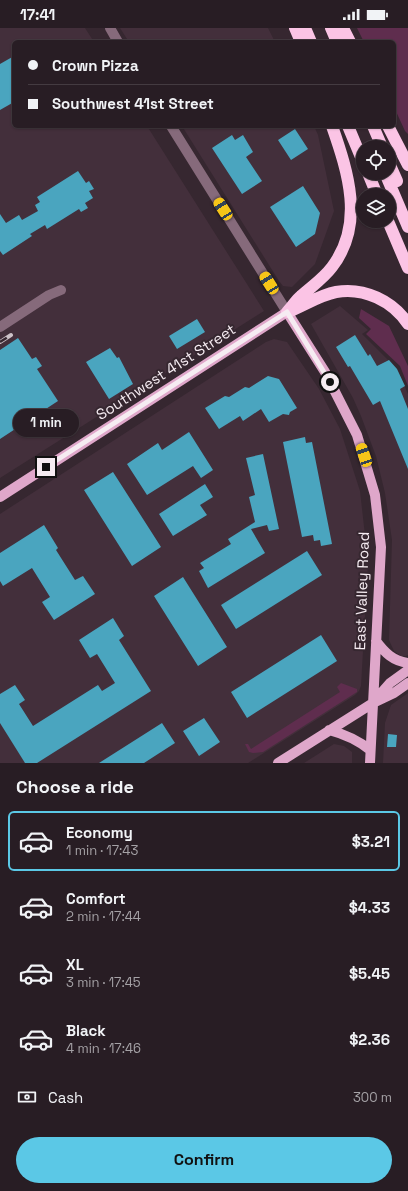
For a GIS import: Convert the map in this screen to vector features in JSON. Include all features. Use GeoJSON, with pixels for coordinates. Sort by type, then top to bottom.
{"type":"FeatureCollection","features":[{"type":"Feature","properties":{"kind":"highway"},"geometry":{"type":"LineString","coordinates":[[295,28],[300,40]]}},
{"type":"Feature","properties":{"kind":"highway"},"geometry":{"type":"LineString","coordinates":[[305,28],[310,40]]}},
{"type":"Feature","properties":{"kind":"highway"},"geometry":{"type":"LineString","coordinates":[[323,28],[328,40]]}},
{"type":"Feature","properties":{"kind":"highway"},"geometry":{"type":"LineString","coordinates":[[331,28],[336,40]]}},
{"type":"Feature","properties":{"kind":"highway"},"geometry":{"type":"LineString","coordinates":[[343,28],[349,40]]}},
{"type":"Feature","properties":{"kind":"highway"},"geometry":{"type":"LineString","coordinates":[[287,312],[300,296],[313,288],[332,268],[341,252],[348,233],[352,215],[350,190],[346,166],[333,128]]}},
{"type":"Feature","properties":{"kind":"highway"},"geometry":{"type":"LineString","coordinates":[[349,128],[356,145]]}},
{"type":"Feature","properties":{"kind":"highway"},"geometry":{"type":"LineString","coordinates":[[366,128],[371,140]]}},
{"type":"Feature","properties":{"kind":"highway"},"geometry":{"type":"LineString","coordinates":[[374,128],[379,140]]}},
{"type":"Feature","properties":{"kind":"highway"},"geometry":{"type":"LineString","coordinates":[[389,128],[408,165]]}},
{"type":"Feature","properties":{"kind":"highway"},"geometry":{"type":"LineString","coordinates":[[388,180],[408,227]]}},
{"type":"Feature","properties":{"kind":"highway"},"geometry":{"type":"LineString","coordinates":[[396,180],[408,208]]}},
{"type":"Feature","properties":{"kind":"highway"},"geometry":{"type":"LineString","coordinates":[[391,228],[408,268]]}},
{"type":"Feature","properties":{"kind":"highway"},"geometry":{"type":"LineString","coordinates":[[287,312],[335,292],[356,292],[374,295],[385,301],[402,314],[408,324]]}},
{"type":"Feature","properties":{"kind":"main road","name":"Southwest 41st Street"},"geometry":{"type":"LineString","coordinates":[[0,496],[287,312]]}},
{"type":"Feature","properties":{"kind":"main road","name":"East Valley Road"},"geometry":{"type":"LineString","coordinates":[[287,312],[325,372],[357,435],[375,494],[381,547],[370,763]]}},
{"type":"Feature","properties":{"kind":"main road"},"geometry":{"type":"LineString","coordinates":[[376,640],[383,651],[391,658],[408,664]]}},
{"type":"Feature","properties":{"kind":"main road"},"geometry":{"type":"LineString","coordinates":[[373,703],[390,683],[408,670]]}},
{"type":"Feature","properties":{"kind":"main road"},"geometry":{"type":"LineString","coordinates":[[278,763],[329,730],[373,703],[394,693],[408,683]]}},
{"type":"Feature","properties":{"kind":"main road"},"geometry":{"type":"LineString","coordinates":[[329,730],[363,744],[370,750]]}},
{"type":"Feature","properties":{"kind":"street"},"geometry":{"type":"LineString","coordinates":[[110,28],[117,40]]}},
{"type":"Feature","properties":{"kind":"street","name":"East Valley Road"},"geometry":{"type":"LineString","coordinates":[[172,128],[287,312]]}},
{"type":"Feature","properties":{"kind":"street"},"geometry":{"type":"LineString","coordinates":[[0,326],[49,295],[61,290]]}},
{"type":"Feature","properties":{"kind":"shaded area"},"geometry":{"type":"Polygon","coordinates":[[[0,28],[85,28],[93,40],[12,40],[12,128],[148,128],[264,311],[0,478],[0,28]]]}},
{"type":"Feature","properties":{"kind":"shaded area"},"geometry":{"type":"Polygon","coordinates":[[[120,28],[268,28],[274,40],[128,40],[120,28]]]}},
{"type":"Feature","properties":{"kind":"shaded area"},"geometry":{"type":"Polygon","coordinates":[[[357,28],[408,28],[408,134],[405,131],[396,111],[396,40],[363,40],[357,28]]]}},
{"type":"Feature","properties":{"kind":"shaded area"},"geometry":{"type":"Polygon","coordinates":[[[183,128],[315,128],[318,135],[334,211],[315,264],[292,287],[283,286],[183,128]]]}},
{"type":"Feature","properties":{"kind":"shaded area"},"geometry":{"type":"Polygon","coordinates":[[[340,306],[368,330],[362,334],[397,369],[408,394],[408,655],[406,656],[401,656],[394,651],[389,640],[392,540],[385,493],[376,456],[353,398],[311,324],[340,306]]]}},
{"type":"Feature","properties":{"kind":"shaded area"},"geometry":{"type":"Polygon","coordinates":[[[361,309],[389,326],[408,366],[408,386],[400,366],[366,334],[371,329],[359,318],[361,309]]]}},
{"type":"Feature","properties":{"kind":"shaded area"},"geometry":{"type":"Polygon","coordinates":[[[274,339],[287,342],[319,389],[340,429],[360,491],[368,562],[361,686],[359,691],[248,763],[0,763],[0,514],[266,342],[274,339]]]}},
{"type":"Feature","properties":{"kind":"shaded area"},"geometry":{"type":"Polygon","coordinates":[[[341,683],[357,689],[357,692],[263,752],[249,752],[245,744],[248,744],[251,749],[340,692],[337,687],[341,683]]]}},
{"type":"Feature","properties":{"kind":"shaded area"},"geometry":{"type":"Polygon","coordinates":[[[408,693],[408,763],[383,763],[385,723],[391,705],[408,693]]]}},
{"type":"Feature","properties":{"kind":"shaded area"},"geometry":{"type":"Polygon","coordinates":[[[334,744],[344,746],[352,752],[352,763],[304,763],[334,744]]]}},
{"type":"Feature","properties":{"kind":"building"},"geometry":{"type":"Polygon","coordinates":[[[12,57],[12,103],[0,110],[0,64],[12,57]]]}},
{"type":"Feature","properties":{"kind":"building"},"geometry":{"type":"Polygon","coordinates":[[[295,129],[308,149],[291,160],[278,140],[295,129]]]}},
{"type":"Feature","properties":{"kind":"building"},"geometry":{"type":"Polygon","coordinates":[[[232,135],[235,140],[243,135],[253,152],[246,157],[262,181],[242,194],[212,148],[232,135]]]}},
{"type":"Feature","properties":{"kind":"building"},"geometry":{"type":"Polygon","coordinates":[[[78,171],[86,183],[89,181],[94,189],[89,191],[93,198],[85,203],[88,208],[81,212],[79,209],[47,229],[45,225],[30,234],[32,236],[3,255],[0,251],[0,214],[6,223],[19,215],[22,220],[38,211],[35,205],[40,202],[37,197],[78,171]]]}},
{"type":"Feature","properties":{"kind":"building"},"geometry":{"type":"Polygon","coordinates":[[[303,186],[320,213],[315,234],[296,247],[270,207],[303,186]]]}},
{"type":"Feature","properties":{"kind":"building"},"geometry":{"type":"Polygon","coordinates":[[[197,319],[205,332],[177,349],[169,336],[197,319]]]}},
{"type":"Feature","properties":{"kind":"building"},"geometry":{"type":"Polygon","coordinates":[[[355,335],[368,356],[370,354],[377,366],[389,360],[397,369],[405,386],[400,389],[408,409],[408,469],[380,401],[373,405],[350,366],[348,367],[336,347],[355,335]]]}},
{"type":"Feature","properties":{"kind":"building"},"geometry":{"type":"Polygon","coordinates":[[[18,338],[32,359],[36,357],[42,366],[37,369],[58,401],[0,439],[0,350],[18,338]]]}},
{"type":"Feature","properties":{"kind":"building"},"geometry":{"type":"Polygon","coordinates":[[[110,348],[117,358],[119,357],[133,384],[109,399],[86,362],[110,348]]]}},
{"type":"Feature","properties":{"kind":"building"},"geometry":{"type":"Polygon","coordinates":[[[268,376],[279,379],[297,408],[290,412],[289,415],[283,414],[269,422],[261,409],[243,421],[240,416],[219,429],[205,408],[225,396],[229,397],[245,387],[249,388],[268,376]]]}},
{"type":"Feature","properties":{"kind":"building"},"geometry":{"type":"Polygon","coordinates":[[[189,432],[213,470],[201,478],[193,466],[147,495],[127,464],[158,443],[162,450],[189,432]]]}},
{"type":"Feature","properties":{"kind":"building"},"geometry":{"type":"Polygon","coordinates":[[[305,437],[306,443],[312,442],[332,544],[321,546],[320,540],[314,541],[313,535],[302,537],[283,442],[305,437]]]}},
{"type":"Feature","properties":{"kind":"building"},"geometry":{"type":"Polygon","coordinates":[[[263,454],[279,529],[269,531],[267,525],[251,529],[265,553],[208,588],[199,571],[204,568],[200,563],[231,544],[228,539],[255,522],[249,497],[255,495],[246,458],[263,454]]]}},
{"type":"Feature","properties":{"kind":"building"},"geometry":{"type":"Polygon","coordinates":[[[113,472],[161,547],[132,566],[84,490],[113,472]]]}},
{"type":"Feature","properties":{"kind":"building"},"geometry":{"type":"Polygon","coordinates":[[[205,484],[213,497],[200,505],[207,515],[173,536],[159,514],[205,484]]]}},
{"type":"Feature","properties":{"kind":"building"},"geometry":{"type":"Polygon","coordinates":[[[44,525],[58,548],[56,550],[75,580],[83,576],[95,594],[54,620],[42,602],[50,597],[32,568],[3,586],[0,581],[0,553],[44,525]]]}},
{"type":"Feature","properties":{"kind":"building"},"geometry":{"type":"Polygon","coordinates":[[[307,551],[322,575],[236,629],[221,605],[307,551]]]}},
{"type":"Feature","properties":{"kind":"building"},"geometry":{"type":"Polygon","coordinates":[[[183,577],[227,647],[198,666],[154,596],[183,577]]]}},
{"type":"Feature","properties":{"kind":"building"},"geometry":{"type":"Polygon","coordinates":[[[113,618],[124,636],[119,640],[151,691],[37,763],[25,763],[0,723],[0,694],[15,685],[25,700],[19,704],[33,726],[98,685],[102,691],[115,683],[97,654],[90,658],[79,640],[113,618]]]}},
{"type":"Feature","properties":{"kind":"building"},"geometry":{"type":"Polygon","coordinates":[[[321,635],[337,661],[247,718],[231,692],[321,635]]]}},
{"type":"Feature","properties":{"kind":"building"},"geometry":{"type":"Polygon","coordinates":[[[204,718],[220,742],[199,756],[183,731],[204,718]]]}},
{"type":"Feature","properties":{"kind":"building"},"geometry":{"type":"Polygon","coordinates":[[[162,723],[175,743],[144,763],[99,763],[162,723]]]}},
{"type":"Feature","properties":{"kind":"building"},"geometry":{"type":"Polygon","coordinates":[[[388,734],[397,735],[396,747],[387,747],[388,734]]]}},
{"type":"Feature","properties":{"kind":"railway"},"geometry":{"type":"LineString","coordinates":[[0,342],[11,335]]}},
{"type":"Feature","properties":{"kind":"route"},"geometry":{"type":"LineString","coordinates":[[46,467],[287,312],[330,382]]}}]}
